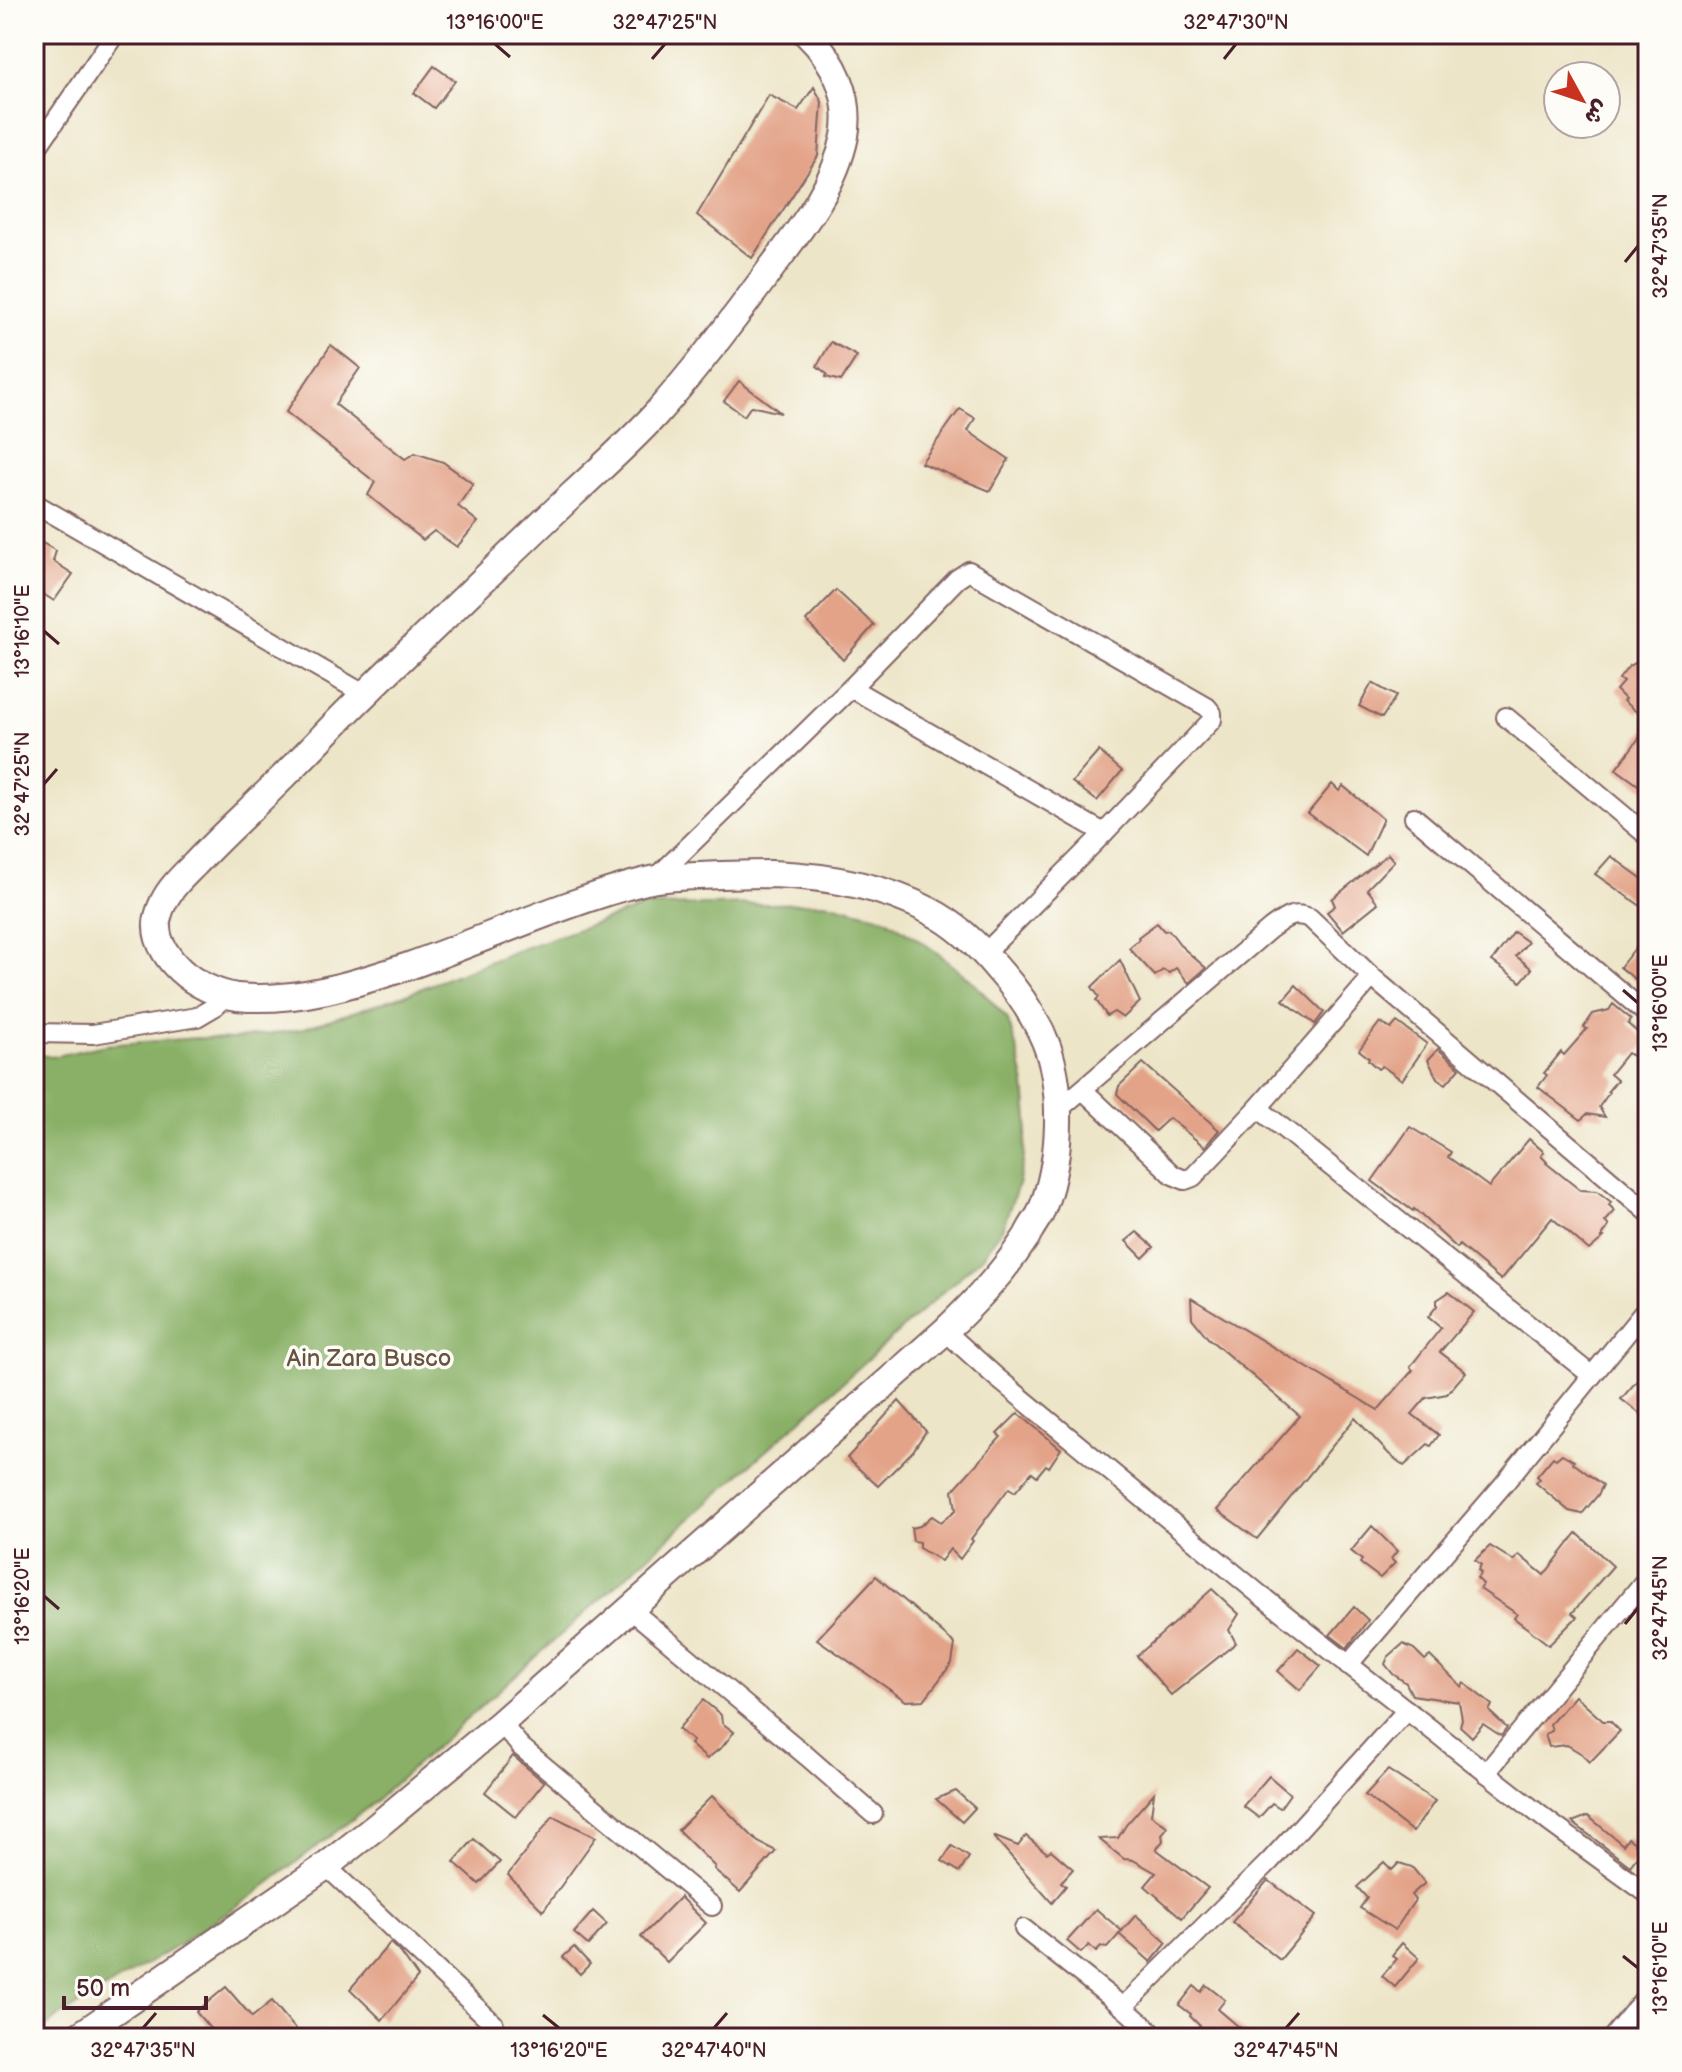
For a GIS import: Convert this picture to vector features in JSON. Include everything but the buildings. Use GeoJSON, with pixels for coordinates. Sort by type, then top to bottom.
{"type":"FeatureCollection","features":[{"type":"Feature","properties":{"kind":"main road"},"geometry":{"type":"LineString","coordinates":[[88,2035],[326,1866],[501,1723],[945,1331],[987,1290],[1039,1215],[1053,1171],[1058,1130],[1054,1077],[1047,1047],[1019,992],[985,953],[965,933],[932,912],[898,897],[854,883],[773,874],[656,878],[599,895],[363,981],[284,996],[240,997],[214,991],[177,967],[166,954],[156,927],[163,902],[175,885],[364,694],[654,416],[735,317],[821,198],[836,166],[844,138],[847,115],[843,87],[818,44],[807,34]]}},
{"type":"Feature","properties":{"kind":"street"},"geometry":{"type":"LineString","coordinates":[[34,152],[40,127],[115,34]]}},
{"type":"Feature","properties":{"kind":"street"},"geometry":{"type":"LineString","coordinates":[[34,503],[364,694]]}},
{"type":"Feature","properties":{"kind":"street"},"geometry":{"type":"LineString","coordinates":[[656,878],[851,688],[957,579],[969,571],[1207,707],[1212,713],[1212,720],[985,953]]}},
{"type":"Feature","properties":{"kind":"street"},"geometry":{"type":"LineString","coordinates":[[851,688],[1104,833]]}},
{"type":"Feature","properties":{"kind":"street"},"geometry":{"type":"LineString","coordinates":[[1506,717],[1648,836]]}},
{"type":"Feature","properties":{"kind":"street"},"geometry":{"type":"LineString","coordinates":[[1414,817],[1648,1015]]}},
{"type":"Feature","properties":{"kind":"street"},"geometry":{"type":"LineString","coordinates":[[1057,1111],[1270,929],[1286,918],[1299,914],[1310,918],[1372,977],[1648,1212]]}},
{"type":"Feature","properties":{"kind":"street"},"geometry":{"type":"LineString","coordinates":[[1083,1090],[1173,1175],[1185,1180],[1193,1177],[1258,1108],[1372,977]]}},
{"type":"Feature","properties":{"kind":"street"},"geometry":{"type":"LineString","coordinates":[[34,1033],[93,1034],[197,1017],[227,995]]}},
{"type":"Feature","properties":{"kind":"street"},"geometry":{"type":"LineString","coordinates":[[1258,1108],[1591,1375]]}},
{"type":"Feature","properties":{"kind":"street"},"geometry":{"type":"LineString","coordinates":[[1348,1665],[1503,1485],[1648,1307]]}},
{"type":"Feature","properties":{"kind":"street"},"geometry":{"type":"LineString","coordinates":[[945,1331],[996,1377],[1259,1594],[1486,1773],[1648,1894]]}},
{"type":"Feature","properties":{"kind":"street"},"geometry":{"type":"LineString","coordinates":[[1486,1773],[1648,1577]]}},
{"type":"Feature","properties":{"kind":"street"},"geometry":{"type":"LineString","coordinates":[[630,1609],[873,1814]]}},
{"type":"Feature","properties":{"kind":"street"},"geometry":{"type":"LineString","coordinates":[[1123,2007],[1270,1861],[1407,1710]]}},
{"type":"Feature","properties":{"kind":"street"},"geometry":{"type":"LineString","coordinates":[[501,1723],[521,1747],[712,1906]]}},
{"type":"Feature","properties":{"kind":"street"},"geometry":{"type":"LineString","coordinates":[[326,1866],[494,2024]]}},
{"type":"Feature","properties":{"kind":"street"},"geometry":{"type":"LineString","coordinates":[[1024,1929],[1158,2038]]}},
{"type":"Feature","properties":{"kind":"street"},"geometry":{"type":"LineString","coordinates":[[1612,2038],[1648,1994]]}},
{"type":"Feature","properties":{"kind":"green space","name":"Ain Zara Busco"},"geometry":{"type":"Polygon","coordinates":[[[827,903],[885,918],[935,951],[974,983],[1007,1018],[1025,1085],[1028,1120],[1018,1185],[1002,1229],[983,1256],[371,1805],[252,1896],[175,1947],[60,2016],[34,2036],[34,1054],[52,1057],[105,1045],[197,1038],[232,1039],[298,1030],[402,996],[521,949],[645,906],[827,903]]]}}]}
